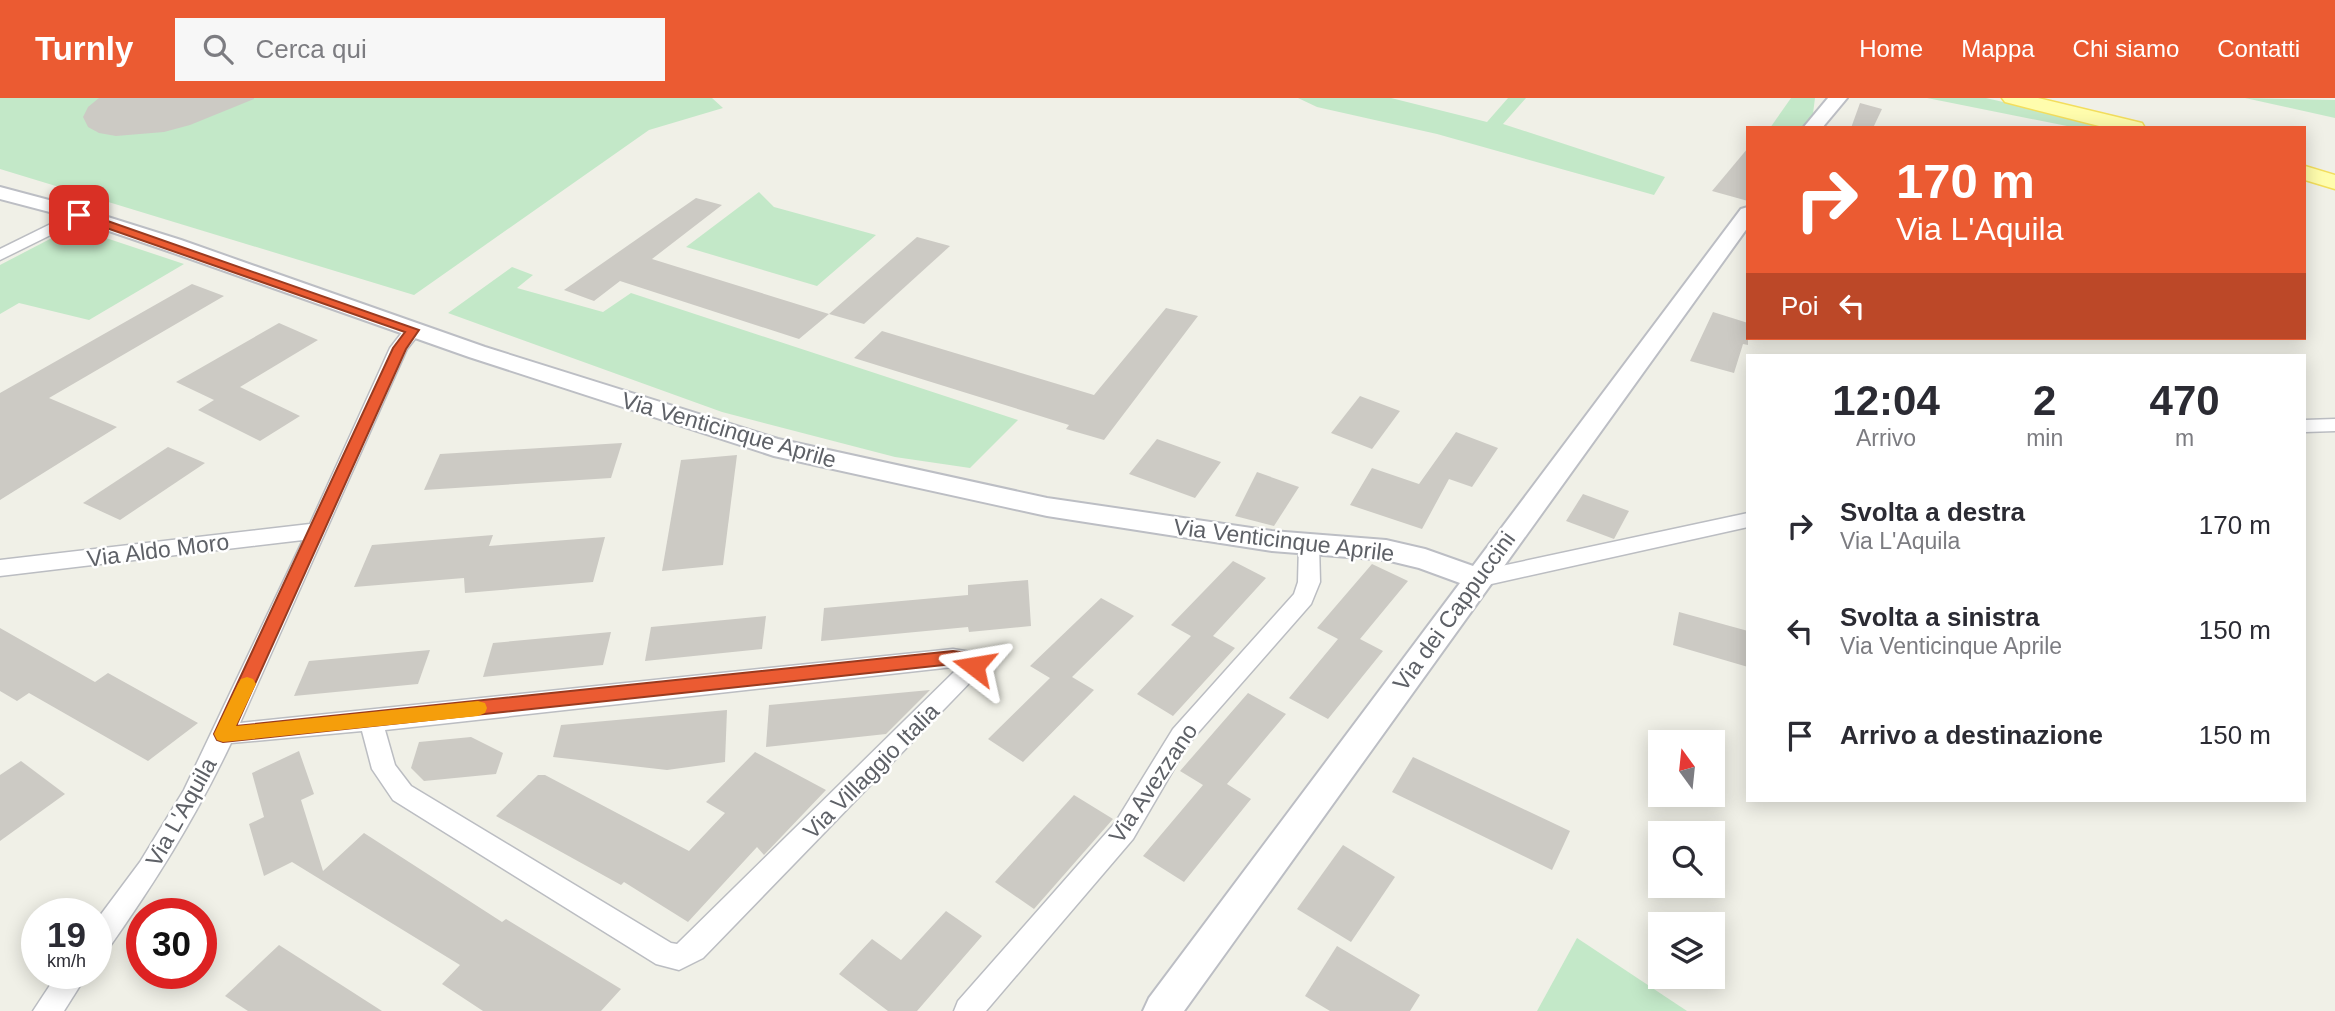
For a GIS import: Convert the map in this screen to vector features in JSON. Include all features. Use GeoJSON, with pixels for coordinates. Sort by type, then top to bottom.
{"type":"FeatureCollection","features":[{"type":"Feature","properties":{"kind":"main road"},"geometry":{"type":"LineString","coordinates":[[2013,99],[2126,126]]}},
{"type":"Feature","properties":{"kind":"main road"},"geometry":{"type":"LineString","coordinates":[[2306,173],[2335,182]]}},
{"type":"Feature","properties":{"kind":"street"},"geometry":{"type":"LineString","coordinates":[[1819,114],[1838,98]]}},
{"type":"Feature","properties":{"kind":"street","name":"Via Venticinque Aprile"},"geometry":{"type":"LineString","coordinates":[[0,193],[79,215],[413,330],[774,447],[1047,507],[1171,527],[1309,544],[1386,550],[1425,559],[1478,579]]}},
{"type":"Feature","properties":{"kind":"street"},"geometry":{"type":"LineString","coordinates":[[0,255],[79,215]]}},
{"type":"Feature","properties":{"kind":"street","name":"Via dei Cappuccini"},"geometry":{"type":"LineString","coordinates":[[1162,1011],[1746,216]]}},
{"type":"Feature","properties":{"kind":"street","name":"Via L'Aquila"},"geometry":{"type":"LineString","coordinates":[[112,920],[169,838],[223,734],[399,348],[413,330]]}},
{"type":"Feature","properties":{"kind":"street"},"geometry":{"type":"LineString","coordinates":[[2306,426],[2335,425]]}},
{"type":"Feature","properties":{"kind":"street"},"geometry":{"type":"LineString","coordinates":[[1478,579],[1746,520]]}},
{"type":"Feature","properties":{"kind":"street","name":"Via Aldo Moro"},"geometry":{"type":"LineString","coordinates":[[0,568],[316,531]]}},
{"type":"Feature","properties":{"kind":"street","name":"Via Avezzano"},"geometry":{"type":"LineString","coordinates":[[974,1009],[1124,831],[1181,736],[1303,598],[1308,582],[1309,544]]}},
{"type":"Feature","properties":{"kind":"street","name":"Via Villaggio Italia"},"geometry":{"type":"LineString","coordinates":[[223,734],[953,658],[969,659],[973,663],[969,673],[693,950],[679,957],[666,955],[402,793],[392,783],[375,746],[373,720]]}},
{"type":"Feature","properties":{"kind":"street"},"geometry":{"type":"LineString","coordinates":[[47,1011],[63,989]]}},
{"type":"Feature","properties":{"kind":"green space"},"geometry":{"type":"Polygon","coordinates":[[[0,98],[712,98],[723,108],[649,130],[414,295],[0,169],[0,98]]]}},
{"type":"Feature","properties":{"kind":"green space"},"geometry":{"type":"Polygon","coordinates":[[[1298,98],[1391,98],[1487,122],[1508,98],[1526,98],[1503,124],[1665,177],[1654,195],[1437,134],[1317,107],[1298,98]]]}},
{"type":"Feature","properties":{"kind":"green space"},"geometry":{"type":"Polygon","coordinates":[[[1791,98],[1815,98],[1813,114],[1804,126],[1771,126],[1791,98]]]}},
{"type":"Feature","properties":{"kind":"green space"},"geometry":{"type":"Polygon","coordinates":[[[1927,98],[1986,98],[2105,126],[2067,126],[1927,98]]]}},
{"type":"Feature","properties":{"kind":"green space"},"geometry":{"type":"Polygon","coordinates":[[[2245,98],[2335,100],[2335,118],[2245,98]]]}},
{"type":"Feature","properties":{"kind":"green space"},"geometry":{"type":"Polygon","coordinates":[[[759,192],[774,207],[876,235],[817,286],[686,247],[759,192]]]}},
{"type":"Feature","properties":{"kind":"green space"},"geometry":{"type":"Polygon","coordinates":[[[73,227],[184,264],[89,320],[19,303],[0,314],[0,265],[73,227]]]}},
{"type":"Feature","properties":{"kind":"green space"},"geometry":{"type":"Polygon","coordinates":[[[512,267],[533,275],[517,288],[603,312],[631,293],[1018,420],[970,468],[895,457],[722,412],[448,313],[512,267]]]}},
{"type":"Feature","properties":{"kind":"green space"},"geometry":{"type":"Polygon","coordinates":[[[1577,938],[1648,985],[1648,989],[1654,989],[1687,1011],[1537,1011],[1577,938]]]}},
{"type":"Feature","properties":{"kind":"building"},"geometry":{"type":"Polygon","coordinates":[[[99,98],[254,99],[190,125],[164,132],[116,136],[99,133],[88,127],[83,117],[88,107],[99,98]]]}},
{"type":"Feature","properties":{"kind":"building"},"geometry":{"type":"Polygon","coordinates":[[[1860,103],[1882,109],[1874,126],[1852,126],[1860,103]]]}},
{"type":"Feature","properties":{"kind":"building"},"geometry":{"type":"Polygon","coordinates":[[[1746,150],[1746,200],[1712,191],[1746,150]]]}},
{"type":"Feature","properties":{"kind":"building"},"geometry":{"type":"Polygon","coordinates":[[[696,198],[722,205],[652,259],[829,314],[799,339],[620,281],[594,301],[564,290],[696,198]]]}},
{"type":"Feature","properties":{"kind":"building"},"geometry":{"type":"Polygon","coordinates":[[[917,237],[950,246],[864,324],[829,314],[917,237]]]}},
{"type":"Feature","properties":{"kind":"building"},"geometry":{"type":"Polygon","coordinates":[[[192,284],[224,296],[49,398],[117,427],[0,500],[0,393],[192,284]]]}},
{"type":"Feature","properties":{"kind":"building"},"geometry":{"type":"Polygon","coordinates":[[[1166,308],[1198,316],[1104,440],[1066,429],[1069,425],[854,358],[882,331],[1094,395],[1166,308]]]}},
{"type":"Feature","properties":{"kind":"building"},"geometry":{"type":"Polygon","coordinates":[[[1713,312],[1746,322],[1748,345],[1743,344],[1734,373],[1690,361],[1713,312]]]}},
{"type":"Feature","properties":{"kind":"building"},"geometry":{"type":"Polygon","coordinates":[[[279,323],[318,340],[240,387],[300,416],[260,441],[198,410],[214,400],[176,382],[279,323]]]}},
{"type":"Feature","properties":{"kind":"building"},"geometry":{"type":"Polygon","coordinates":[[[1360,396],[1400,411],[1372,449],[1331,433],[1360,396]]]}},
{"type":"Feature","properties":{"kind":"building"},"geometry":{"type":"Polygon","coordinates":[[[1456,432],[1498,448],[1472,487],[1449,479],[1422,529],[1350,505],[1372,468],[1419,484],[1456,432]]]}},
{"type":"Feature","properties":{"kind":"building"},"geometry":{"type":"Polygon","coordinates":[[[1157,439],[1221,462],[1195,498],[1129,474],[1157,439]]]}},
{"type":"Feature","properties":{"kind":"building"},"geometry":{"type":"Polygon","coordinates":[[[622,443],[611,478],[424,490],[440,454],[622,443]]]}},
{"type":"Feature","properties":{"kind":"building"},"geometry":{"type":"Polygon","coordinates":[[[168,447],[205,463],[120,520],[83,503],[168,447]]]}},
{"type":"Feature","properties":{"kind":"building"},"geometry":{"type":"Polygon","coordinates":[[[737,455],[723,565],[662,571],[681,460],[737,455]]]}},
{"type":"Feature","properties":{"kind":"building"},"geometry":{"type":"Polygon","coordinates":[[[1257,472],[1299,487],[1274,526],[1235,516],[1257,472]]]}},
{"type":"Feature","properties":{"kind":"building"},"geometry":{"type":"Polygon","coordinates":[[[1583,494],[1629,511],[1614,539],[1566,521],[1583,494]]]}},
{"type":"Feature","properties":{"kind":"building"},"geometry":{"type":"Polygon","coordinates":[[[493,535],[489,546],[605,537],[593,582],[465,593],[464,578],[354,587],[372,545],[493,535]]]}},
{"type":"Feature","properties":{"kind":"building"},"geometry":{"type":"Polygon","coordinates":[[[1233,561],[1266,578],[1213,636],[1235,648],[1173,716],[1137,694],[1191,636],[1171,625],[1233,561]]]}},
{"type":"Feature","properties":{"kind":"building"},"geometry":{"type":"Polygon","coordinates":[[[1372,564],[1408,581],[1360,639],[1383,651],[1328,719],[1289,698],[1338,639],[1317,628],[1372,564]]]}},
{"type":"Feature","properties":{"kind":"building"},"geometry":{"type":"Polygon","coordinates":[[[1028,580],[1031,626],[969,632],[968,627],[821,641],[824,608],[968,595],[968,585],[1028,580]]]}},
{"type":"Feature","properties":{"kind":"building"},"geometry":{"type":"Polygon","coordinates":[[[1101,598],[1134,616],[1072,677],[1094,690],[1023,762],[988,739],[1050,678],[1030,666],[1101,598]]]}},
{"type":"Feature","properties":{"kind":"building"},"geometry":{"type":"Polygon","coordinates":[[[1679,612],[1746,630],[1746,666],[1673,645],[1679,612]]]}},
{"type":"Feature","properties":{"kind":"building"},"geometry":{"type":"Polygon","coordinates":[[[766,616],[762,649],[645,661],[651,627],[766,616]]]}},
{"type":"Feature","properties":{"kind":"building"},"geometry":{"type":"Polygon","coordinates":[[[0,628],[95,682],[108,673],[198,723],[148,761],[29,693],[17,701],[0,691],[0,628]]]}},
{"type":"Feature","properties":{"kind":"building"},"geometry":{"type":"Polygon","coordinates":[[[611,632],[603,665],[483,677],[493,643],[611,632]]]}},
{"type":"Feature","properties":{"kind":"building"},"geometry":{"type":"Polygon","coordinates":[[[430,650],[418,684],[294,696],[309,661],[430,650]]]}},
{"type":"Feature","properties":{"kind":"building"},"geometry":{"type":"Polygon","coordinates":[[[930,690],[886,734],[766,747],[769,705],[930,690]]]}},
{"type":"Feature","properties":{"kind":"building"},"geometry":{"type":"Polygon","coordinates":[[[1248,693],[1286,714],[1227,784],[1251,799],[1184,882],[1143,856],[1203,785],[1180,771],[1248,693]]]}},
{"type":"Feature","properties":{"kind":"building"},"geometry":{"type":"Polygon","coordinates":[[[727,710],[725,762],[667,770],[553,757],[561,725],[727,710]]]}},
{"type":"Feature","properties":{"kind":"building"},"geometry":{"type":"Polygon","coordinates":[[[471,737],[503,753],[496,774],[424,781],[411,768],[419,742],[471,737]]]}},
{"type":"Feature","properties":{"kind":"building"},"geometry":{"type":"Polygon","coordinates":[[[299,751],[314,794],[301,800],[323,871],[364,833],[502,922],[506,919],[621,989],[601,1011],[483,1011],[442,984],[460,965],[292,862],[264,876],[249,824],[264,817],[252,773],[299,751]]]}},
{"type":"Feature","properties":{"kind":"building"},"geometry":{"type":"Polygon","coordinates":[[[755,752],[826,790],[764,855],[757,847],[688,922],[624,882],[621,885],[496,816],[538,775],[545,775],[689,851],[725,813],[706,802],[755,752]]]}},
{"type":"Feature","properties":{"kind":"building"},"geometry":{"type":"Polygon","coordinates":[[[1413,757],[1570,831],[1552,870],[1392,792],[1413,757]]]}},
{"type":"Feature","properties":{"kind":"building"},"geometry":{"type":"Polygon","coordinates":[[[21,761],[65,794],[0,841],[0,775],[21,761]]]}},
{"type":"Feature","properties":{"kind":"building"},"geometry":{"type":"Polygon","coordinates":[[[1074,795],[1113,819],[1034,909],[995,882],[1074,795]]]}},
{"type":"Feature","properties":{"kind":"building"},"geometry":{"type":"Polygon","coordinates":[[[1343,845],[1395,877],[1351,942],[1297,909],[1343,845]]]}},
{"type":"Feature","properties":{"kind":"building"},"geometry":{"type":"Polygon","coordinates":[[[946,911],[982,936],[917,1011],[888,1011],[839,974],[872,939],[901,960],[946,911]]]}},
{"type":"Feature","properties":{"kind":"building"},"geometry":{"type":"Polygon","coordinates":[[[279,945],[382,1011],[248,1011],[225,996],[279,945]]]}},
{"type":"Feature","properties":{"kind":"building"},"geometry":{"type":"Polygon","coordinates":[[[1337,946],[1420,995],[1410,1011],[1330,1011],[1305,996],[1337,946]]]}},
{"type":"Feature","properties":{"kind":"slow traffic"},"geometry":{"type":"LineString","coordinates":[[247,684],[223,734],[478,708]]}},
{"type":"Feature","properties":{"kind":"route"},"geometry":{"type":"LineString","coordinates":[[79,215],[173,245],[413,330],[399,348],[277,621],[223,734],[953,658],[969,659],[974,666]]}}]}
